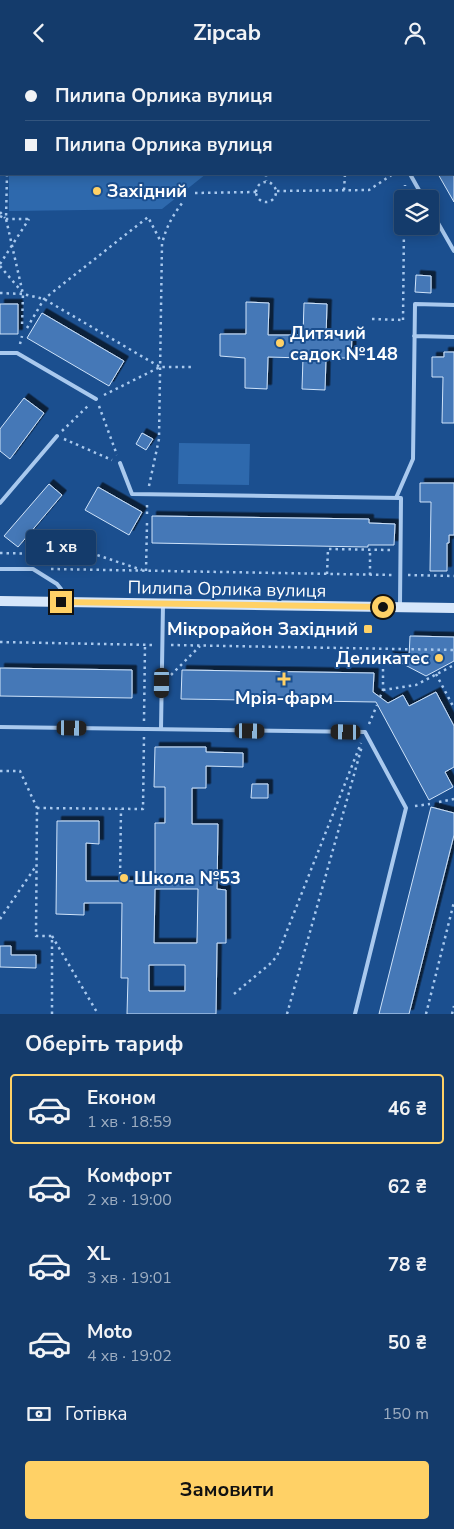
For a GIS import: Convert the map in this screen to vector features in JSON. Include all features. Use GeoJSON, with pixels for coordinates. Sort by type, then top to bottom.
{"type":"FeatureCollection","features":[{"type":"Feature","properties":{"kind":"street","name":"Пилипа Орлика вулиця"},"geometry":{"type":"LineString","coordinates":[[0,601],[454,608]]}},
{"type":"Feature","properties":{"kind":"lane"},"geometry":{"type":"LineString","coordinates":[[411,175],[419,190]]}},
{"type":"Feature","properties":{"kind":"lane"},"geometry":{"type":"LineString","coordinates":[[439,225],[454,251]]}},
{"type":"Feature","properties":{"kind":"lane"},"geometry":{"type":"LineString","coordinates":[[396,498],[412,459],[415,304],[454,305]]}},
{"type":"Feature","properties":{"kind":"lane"},"geometry":{"type":"LineString","coordinates":[[414,336],[454,337]]}},
{"type":"Feature","properties":{"kind":"lane"},"geometry":{"type":"LineString","coordinates":[[0,353],[17,353],[96,399]]}},
{"type":"Feature","properties":{"kind":"lane"},"geometry":{"type":"LineString","coordinates":[[0,503],[57,436]]}},
{"type":"Feature","properties":{"kind":"lane"},"geometry":{"type":"LineString","coordinates":[[120,463],[132,493],[402,498],[400,607]]}},
{"type":"Feature","properties":{"kind":"lane"},"geometry":{"type":"LineString","coordinates":[[0,569],[33,569],[57,584],[61,589],[61,602]]}},
{"type":"Feature","properties":{"kind":"lane"},"geometry":{"type":"LineString","coordinates":[[161,729],[163,604]]}},
{"type":"Feature","properties":{"kind":"lane"},"geometry":{"type":"LineString","coordinates":[[0,727],[365,733],[406,808],[355,1014]]}},
{"type":"Feature","properties":{"kind":"path"},"geometry":{"type":"LineString","coordinates":[[7,175],[6,219],[23,294],[22,326]]}},
{"type":"Feature","properties":{"kind":"path"},"geometry":{"type":"LineString","coordinates":[[266,175],[266,181]]}},
{"type":"Feature","properties":{"kind":"path"},"geometry":{"type":"LineString","coordinates":[[344,190],[345,175]]}},
{"type":"Feature","properties":{"kind":"path"},"geometry":{"type":"LineString","coordinates":[[277,191],[368,190],[391,175]]}},
{"type":"Feature","properties":{"kind":"path"},"geometry":{"type":"LineString","coordinates":[[266,181],[272,183],[277,191],[275,197],[267,202],[263,202],[258,198],[256,192],[260,183],[266,181]]}},
{"type":"Feature","properties":{"kind":"path"},"geometry":{"type":"LineString","coordinates":[[195,193],[256,192]]}},
{"type":"Feature","properties":{"kind":"path"},"geometry":{"type":"LineString","coordinates":[[147,494],[158,439],[162,243],[166,228],[183,202]]}},
{"type":"Feature","properties":{"kind":"path"},"geometry":{"type":"LineString","coordinates":[[0,212],[6,219]]}},
{"type":"Feature","properties":{"kind":"path"},"geometry":{"type":"LineString","coordinates":[[0,216],[6,219],[29,219],[0,265],[23,294]]}},
{"type":"Feature","properties":{"kind":"path"},"geometry":{"type":"LineString","coordinates":[[27,328],[44,299],[148,217],[162,243]]}},
{"type":"Feature","properties":{"kind":"path"},"geometry":{"type":"LineString","coordinates":[[403,320],[404,235]]}},
{"type":"Feature","properties":{"kind":"path"},"geometry":{"type":"LineString","coordinates":[[0,293],[23,294],[44,299],[160,367]]}},
{"type":"Feature","properties":{"kind":"path"},"geometry":{"type":"LineString","coordinates":[[372,319],[415,320]]}},
{"type":"Feature","properties":{"kind":"path"},"geometry":{"type":"LineString","coordinates":[[120,463],[57,436],[96,399],[160,367],[192,367]]}},
{"type":"Feature","properties":{"kind":"path"},"geometry":{"type":"LineString","coordinates":[[96,399],[120,463]]}},
{"type":"Feature","properties":{"kind":"path"},"geometry":{"type":"LineString","coordinates":[[146,571],[147,523]]}},
{"type":"Feature","properties":{"kind":"path"},"geometry":{"type":"LineString","coordinates":[[327,574],[328,549],[400,550]]}},
{"type":"Feature","properties":{"kind":"path"},"geometry":{"type":"LineString","coordinates":[[370,550],[370,575]]}},
{"type":"Feature","properties":{"kind":"path"},"geometry":{"type":"LineString","coordinates":[[0,553],[98,555],[146,571]]}},
{"type":"Feature","properties":{"kind":"path"},"geometry":{"type":"LineString","coordinates":[[33,569],[454,576]]}},
{"type":"Feature","properties":{"kind":"path"},"geometry":{"type":"LineString","coordinates":[[0,642],[454,650]]}},
{"type":"Feature","properties":{"kind":"path"},"geometry":{"type":"LineString","coordinates":[[37,808],[143,809],[145,645]]}},
{"type":"Feature","properties":{"kind":"path"},"geometry":{"type":"LineString","coordinates":[[162,683],[200,646]]}},
{"type":"Feature","properties":{"kind":"path"},"geometry":{"type":"LineString","coordinates":[[383,691],[416,685],[454,665]]}},
{"type":"Feature","properties":{"kind":"path"},"geometry":{"type":"LineString","coordinates":[[380,697],[383,691],[383,668]]}},
{"type":"Feature","properties":{"kind":"path"},"geometry":{"type":"LineString","coordinates":[[436,674],[454,708]]}},
{"type":"Feature","properties":{"kind":"path"},"geometry":{"type":"LineString","coordinates":[[234,995],[277,956],[376,705]]}},
{"type":"Feature","properties":{"kind":"path"},"geometry":{"type":"LineString","coordinates":[[287,1014],[365,733]]}},
{"type":"Feature","properties":{"kind":"path"},"geometry":{"type":"LineString","coordinates":[[0,771],[20,771],[37,808],[36,936],[52,936]]}},
{"type":"Feature","properties":{"kind":"path"},"geometry":{"type":"LineString","coordinates":[[439,802],[454,799]]}},
{"type":"Feature","properties":{"kind":"path"},"geometry":{"type":"LineString","coordinates":[[406,808],[430,804]]}},
{"type":"Feature","properties":{"kind":"path"},"geometry":{"type":"LineString","coordinates":[[120,881],[121,809]]}},
{"type":"Feature","properties":{"kind":"path"},"geometry":{"type":"LineString","coordinates":[[0,919],[36,864]]}},
{"type":"Feature","properties":{"kind":"path"},"geometry":{"type":"LineString","coordinates":[[426,1014],[454,903]]}},
{"type":"Feature","properties":{"kind":"path"},"geometry":{"type":"LineString","coordinates":[[52,936],[52,1014]]}},
{"type":"Feature","properties":{"kind":"path"},"geometry":{"type":"LineString","coordinates":[[52,936],[98,1014]]}},
{"type":"Feature","properties":{"kind":"path"},"geometry":{"type":"LineString","coordinates":[[452,1014],[454,1006]]}},
{"type":"Feature","properties":{"kind":"shaded area","name":"Західний"},"geometry":{"type":"Polygon","coordinates":[[[9,175],[205,175],[162,209],[9,211],[9,175]]]}},
{"type":"Feature","properties":{"kind":"shaded area"},"geometry":{"type":"Polygon","coordinates":[[[179,443],[250,444],[249,485],[178,484],[179,443]]]}},
{"type":"Feature","properties":{"kind":"building"},"geometry":{"type":"Polygon","coordinates":[[[439,175],[454,175],[454,202],[439,175]]]}},
{"type":"Feature","properties":{"kind":"building"},"geometry":{"type":"Polygon","coordinates":[[[416,275],[431,276],[431,293],[415,292],[416,275]]]}},
{"type":"Feature","properties":{"kind":"building"},"geometry":{"type":"Polygon","coordinates":[[[246,302],[269,303],[268,335],[303,335],[304,303],[327,304],[326,336],[352,336],[351,358],[326,358],[325,390],[302,389],[303,358],[268,357],[267,389],[245,388],[245,358],[220,356],[220,334],[246,334],[246,302]]]}},
{"type":"Feature","properties":{"kind":"building"},"geometry":{"type":"Polygon","coordinates":[[[0,304],[18,304],[18,334],[0,334],[0,304]]]}},
{"type":"Feature","properties":{"kind":"building"},"geometry":{"type":"Polygon","coordinates":[[[42,313],[124,361],[109,386],[27,338],[42,313]]]}},
{"type":"Feature","properties":{"kind":"building"},"geometry":{"type":"Polygon","coordinates":[[[444,352],[454,352],[454,423],[442,423],[443,377],[432,377],[432,357],[444,357],[444,352]]]}},
{"type":"Feature","properties":{"kind":"building"},"geometry":{"type":"Polygon","coordinates":[[[24,398],[44,413],[10,459],[0,451],[0,429],[24,398]]]}},
{"type":"Feature","properties":{"kind":"building"},"geometry":{"type":"Polygon","coordinates":[[[142,433],[153,439],[146,450],[136,444],[142,433]]]}},
{"type":"Feature","properties":{"kind":"building"},"geometry":{"type":"Polygon","coordinates":[[[420,483],[454,483],[454,535],[449,535],[449,543],[447,543],[447,571],[430,571],[431,502],[420,502],[420,483]]]}},
{"type":"Feature","properties":{"kind":"building"},"geometry":{"type":"Polygon","coordinates":[[[49,484],[62,495],[18,547],[4,536],[49,484]]]}},
{"type":"Feature","properties":{"kind":"building"},"geometry":{"type":"Polygon","coordinates":[[[98,487],[142,512],[129,535],[85,510],[98,487]]]}},
{"type":"Feature","properties":{"kind":"building"},"geometry":{"type":"Polygon","coordinates":[[[152,516],[369,519],[369,523],[395,524],[394,545],[368,545],[368,547],[152,543],[152,516]]]}},
{"type":"Feature","properties":{"kind":"building"},"geometry":{"type":"Polygon","coordinates":[[[410,636],[454,637],[454,661],[426,676],[388,656],[409,657],[410,636]]]}},
{"type":"Feature","properties":{"kind":"building"},"geometry":{"type":"Polygon","coordinates":[[[0,668],[132,670],[132,698],[0,696],[0,668]]]}},
{"type":"Feature","properties":{"kind":"building"},"geometry":{"type":"Polygon","coordinates":[[[182,670],[374,673],[373,692],[388,703],[403,695],[409,706],[436,692],[454,726],[454,767],[445,772],[453,787],[429,800],[376,702],[181,699],[182,670]]]}},
{"type":"Feature","properties":{"kind":"building"},"geometry":{"type":"Polygon","coordinates":[[[155,747],[206,747],[206,752],[243,753],[243,767],[206,766],[206,788],[192,788],[192,824],[218,824],[217,889],[226,890],[226,943],[217,943],[216,1014],[127,1014],[128,978],[121,978],[122,903],[84,903],[84,915],[56,914],[57,821],[99,821],[99,844],[86,843],[86,881],[155,881],[155,823],[165,823],[165,787],[154,787],[155,747]],[[155,889],[154,943],[197,943],[198,889],[155,889]],[[149,965],[149,991],[185,991],[185,965],[149,965]]]}},
{"type":"Feature","properties":{"kind":"building"},"geometry":{"type":"Polygon","coordinates":[[[252,784],[268,784],[268,798],[251,798],[252,784]]]}},
{"type":"Feature","properties":{"kind":"building"},"geometry":{"type":"Polygon","coordinates":[[[431,807],[454,813],[454,835],[409,1014],[379,1014],[431,807]]]}},
{"type":"Feature","properties":{"kind":"building"},"geometry":{"type":"Polygon","coordinates":[[[0,946],[11,946],[11,955],[36,955],[36,968],[0,967],[0,946]]]}},
{"type":"Feature","properties":{"kind":"place","name":"Західний"},"geometry":{"type":"Point","coordinates":[97,191]}},
{"type":"Feature","properties":{"kind":"place","name":"Дитячий садок №148"},"geometry":{"type":"Point","coordinates":[280,343]}},
{"type":"Feature","properties":{"kind":"place","name":"Мікрорайон Західний"},"geometry":{"type":"Point","coordinates":[368,629]}},
{"type":"Feature","properties":{"kind":"place","name":"Деликатес"},"geometry":{"type":"Point","coordinates":[439,658]}},
{"type":"Feature","properties":{"kind":"place","name":"Мрія-фарм"},"geometry":{"type":"Point","coordinates":[284,679]}},
{"type":"Feature","properties":{"kind":"place","name":"Школа №53"},"geometry":{"type":"Point","coordinates":[124,878]}},
{"type":"Feature","properties":{"kind":"route"},"geometry":{"type":"LineString","coordinates":[[61,602],[383,607]]}}]}
